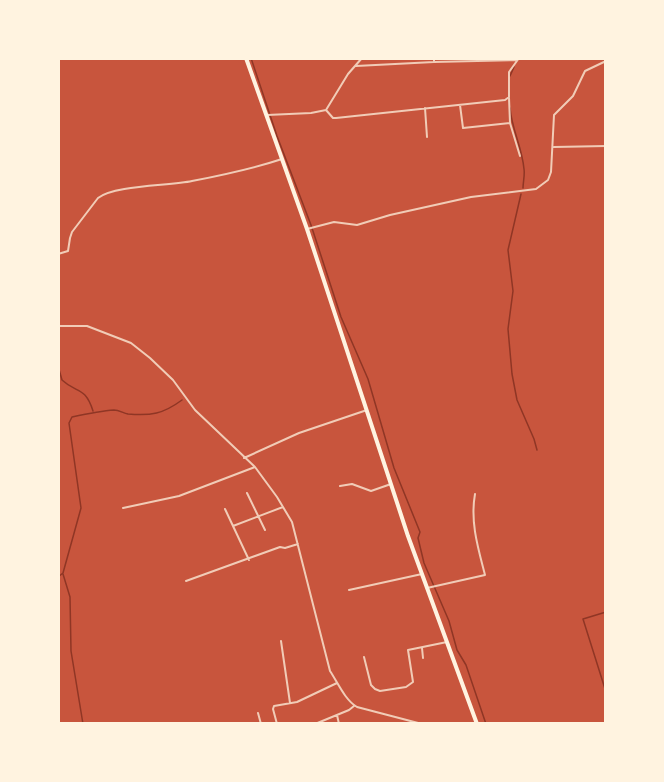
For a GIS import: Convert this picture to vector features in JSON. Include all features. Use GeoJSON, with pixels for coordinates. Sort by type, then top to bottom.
{"type":"FeatureCollection","features":[{"type":"Feature","properties":{"kind":"main road"},"geometry":{"type":"LineString","coordinates":[[246,58],[308,229],[422,574],[477,723]]}},
{"type":"Feature","properties":{"kind":"street"},"geometry":{"type":"LineString","coordinates":[[266,115],[326,110],[348,74],[362,58]]}},
{"type":"Feature","properties":{"kind":"street"},"geometry":{"type":"LineString","coordinates":[[356,66],[434,60],[518,59]]}},
{"type":"Feature","properties":{"kind":"street"},"geometry":{"type":"LineString","coordinates":[[518,59],[509,72],[509,97],[510,123],[520,156]]}},
{"type":"Feature","properties":{"kind":"street"},"geometry":{"type":"LineString","coordinates":[[308,229],[334,222],[357,225],[390,215],[471,197],[536,189],[548,180],[551,172],[554,115],[573,96],[585,72],[606,61]]}},
{"type":"Feature","properties":{"kind":"street"},"geometry":{"type":"LineString","coordinates":[[326,110],[333,118],[336,118],[505,100],[509,97]]}},
{"type":"Feature","properties":{"kind":"street"},"geometry":{"type":"LineString","coordinates":[[460,105],[462,128],[510,123]]}},
{"type":"Feature","properties":{"kind":"street"},"geometry":{"type":"LineString","coordinates":[[425,108],[427,137]]}},
{"type":"Feature","properties":{"kind":"street"},"geometry":{"type":"LineString","coordinates":[[554,147],[606,146]]}},
{"type":"Feature","properties":{"kind":"street"},"geometry":{"type":"LineString","coordinates":[[58,254],[68,251],[72,232],[98,198],[103,195],[118,190],[190,182],[249,170],[282,159]]}},
{"type":"Feature","properties":{"kind":"street"},"geometry":{"type":"LineString","coordinates":[[58,326],[87,326],[131,343],[173,380],[195,410],[255,467],[292,522],[330,671],[354,706]]}},
{"type":"Feature","properties":{"kind":"street"},"geometry":{"type":"LineString","coordinates":[[244,458],[299,433],[367,410]]}},
{"type":"Feature","properties":{"kind":"street"},"geometry":{"type":"LineString","coordinates":[[123,508],[179,496],[255,467]]}},
{"type":"Feature","properties":{"kind":"street"},"geometry":{"type":"LineString","coordinates":[[340,486],[352,484],[371,491],[391,484]]}},
{"type":"Feature","properties":{"kind":"street"},"geometry":{"type":"LineString","coordinates":[[247,493],[265,530]]}},
{"type":"Feature","properties":{"kind":"street"},"geometry":{"type":"LineString","coordinates":[[427,588],[485,575],[474,530],[475,495]]}},
{"type":"Feature","properties":{"kind":"street"},"geometry":{"type":"LineString","coordinates":[[233,526],[283,507]]}},
{"type":"Feature","properties":{"kind":"street"},"geometry":{"type":"LineString","coordinates":[[225,509],[249,560]]}},
{"type":"Feature","properties":{"kind":"street"},"geometry":{"type":"LineString","coordinates":[[186,581],[280,547],[285,548],[298,544]]}},
{"type":"Feature","properties":{"kind":"street"},"geometry":{"type":"LineString","coordinates":[[350,590],[422,574]]}},
{"type":"Feature","properties":{"kind":"street"},"geometry":{"type":"LineString","coordinates":[[281,641],[290,703]]}},
{"type":"Feature","properties":{"kind":"street"},"geometry":{"type":"LineString","coordinates":[[363,657],[371,685],[380,691],[406,687],[413,682],[408,650],[447,642]]}},
{"type":"Feature","properties":{"kind":"street"},"geometry":{"type":"LineString","coordinates":[[422,648],[423,658]]}},
{"type":"Feature","properties":{"kind":"street"},"geometry":{"type":"LineString","coordinates":[[277,723],[274,707],[297,702],[337,683]]}},
{"type":"Feature","properties":{"kind":"street"},"geometry":{"type":"LineString","coordinates":[[315,723],[354,706],[422,723]]}},
{"type":"Feature","properties":{"kind":"street"},"geometry":{"type":"LineString","coordinates":[[258,713],[261,723]]}},
{"type":"Feature","properties":{"kind":"street"},"geometry":{"type":"LineString","coordinates":[[337,714],[339,723]]}},
{"type":"Feature","properties":{"kind":"waterway"},"geometry":{"type":"LineString","coordinates":[[251,58],[277,136],[311,225],[341,317],[368,379],[394,468],[420,532],[418,538],[424,563],[449,621],[457,650],[466,665],[486,724]]}},
{"type":"Feature","properties":{"kind":"waterway"},"geometry":{"type":"LineString","coordinates":[[510,76],[514,67]]}},
{"type":"Feature","properties":{"kind":"waterway"},"geometry":{"type":"LineString","coordinates":[[510,108],[523,161],[523,188]]}},
{"type":"Feature","properties":{"kind":"waterway"},"geometry":{"type":"LineString","coordinates":[[521,194],[508,250],[513,291],[508,329],[517,400],[537,450]]}},
{"type":"Feature","properties":{"kind":"waterway"},"geometry":{"type":"LineString","coordinates":[[58,366],[62,380],[84,394],[93,411]]}},
{"type":"Feature","properties":{"kind":"waterway"},"geometry":{"type":"LineString","coordinates":[[58,577],[63,573],[81,508],[69,423],[72,417],[114,410],[128,414],[150,414],[163,411],[182,400]]}},
{"type":"Feature","properties":{"kind":"waterway"},"geometry":{"type":"LineString","coordinates":[[63,574],[70,597],[71,651],[83,724]]}},
{"type":"Feature","properties":{"kind":"waterway"},"geometry":{"type":"LineString","coordinates":[[606,612],[583,619],[606,692]]}}]}
